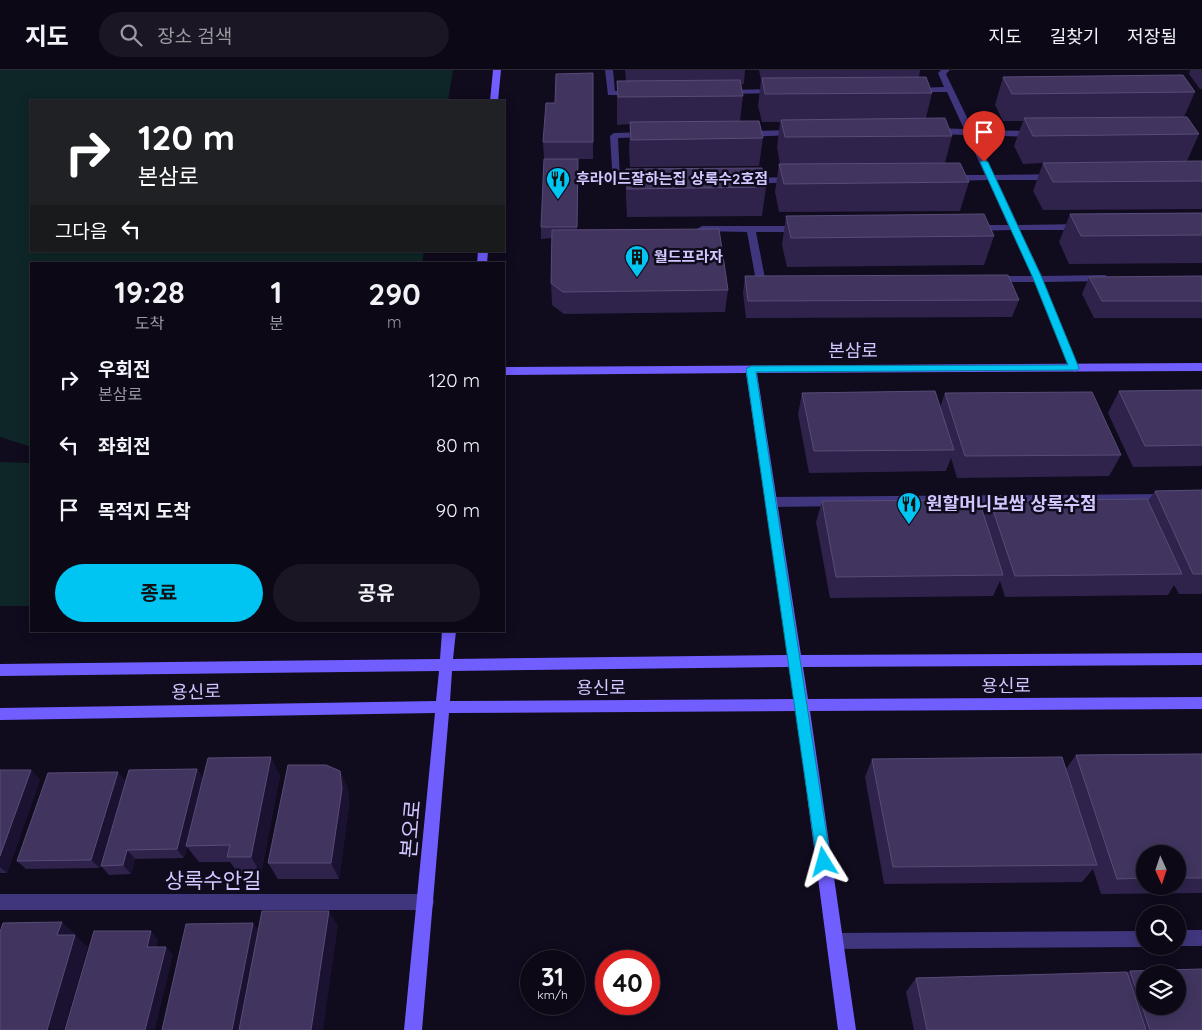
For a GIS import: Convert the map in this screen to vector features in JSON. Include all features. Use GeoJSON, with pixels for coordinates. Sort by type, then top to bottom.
{"type":"FeatureCollection","features":[{"type":"Feature","properties":{"kind":"main road"},"geometry":{"type":"LineString","coordinates":[[494,100],[497,70]]}},
{"type":"Feature","properties":{"kind":"main road","name":"본삼로"},"geometry":{"type":"LineString","coordinates":[[505,370],[1202,367]]}},
{"type":"Feature","properties":{"kind":"main road"},"geometry":{"type":"LineString","coordinates":[[751,369],[802,706],[847,1030]]}},
{"type":"Feature","properties":{"kind":"main road","name":"본오로"},"geometry":{"type":"LineString","coordinates":[[413,1030],[449,632]]}},
{"type":"Feature","properties":{"kind":"main road","name":"용신로"},"geometry":{"type":"LineString","coordinates":[[0,670],[795,661],[1202,659]]}},
{"type":"Feature","properties":{"kind":"main road","name":"용신로"},"geometry":{"type":"LineString","coordinates":[[0,714],[442,707],[1202,703]]}},
{"type":"Feature","properties":{"kind":"street"},"geometry":{"type":"LineString","coordinates":[[609,70],[611,93],[641,93]]}},
{"type":"Feature","properties":{"kind":"street"},"geometry":{"type":"LineString","coordinates":[[946,70],[942,73],[1038,278],[1074,368]]}},
{"type":"Feature","properties":{"kind":"street"},"geometry":{"type":"LineString","coordinates":[[910,90],[950,89]]}},
{"type":"Feature","properties":{"kind":"street"},"geometry":{"type":"LineString","coordinates":[[711,92],[781,91]]}},
{"type":"Feature","properties":{"kind":"street"},"geometry":{"type":"LineString","coordinates":[[920,131],[969,130],[1008,134],[1038,134]]}},
{"type":"Feature","properties":{"kind":"street"},"geometry":{"type":"LineString","coordinates":[[732,134],[801,133]]}},
{"type":"Feature","properties":{"kind":"street"},"geometry":{"type":"LineString","coordinates":[[653,135],[614,136],[616,182],[656,182]]}},
{"type":"Feature","properties":{"kind":"street"},"geometry":{"type":"LineString","coordinates":[[942,178],[1069,177]]}},
{"type":"Feature","properties":{"kind":"street"},"geometry":{"type":"LineString","coordinates":[[745,181],[804,180]]}},
{"type":"Feature","properties":{"kind":"street"},"geometry":{"type":"LineString","coordinates":[[966,228],[1093,227]]}},
{"type":"Feature","properties":{"kind":"street"},"geometry":{"type":"LineString","coordinates":[[751,229],[761,281],[781,281]]}},
{"type":"Feature","properties":{"kind":"street"},"geometry":{"type":"LineString","coordinates":[[695,230],[810,229]]}},
{"type":"Feature","properties":{"kind":"street"},"geometry":{"type":"LineString","coordinates":[[988,279],[1115,277]]}},
{"type":"Feature","properties":{"kind":"street"},"geometry":{"type":"LineString","coordinates":[[771,502],[1182,498]]}},
{"type":"Feature","properties":{"kind":"street","name":"상록수안길"},"geometry":{"type":"LineString","coordinates":[[0,902],[426,902]]}},
{"type":"Feature","properties":{"kind":"street"},"geometry":{"type":"LineString","coordinates":[[1186,938],[1202,938]]}},
{"type":"Feature","properties":{"kind":"street"},"geometry":{"type":"LineString","coordinates":[[835,941],[1136,939]]}},
{"type":"Feature","properties":{"kind":"green space"},"geometry":{"type":"Polygon","coordinates":[[[0,70],[453,70],[448,100],[30,100],[30,252],[424,252],[422,262],[30,262],[30,447],[0,437],[0,70]]]}},
{"type":"Feature","properties":{"kind":"green space"},"geometry":{"type":"Polygon","coordinates":[[[0,462],[30,463],[30,606],[0,606],[0,462]]]}},
{"type":"Feature","properties":{"kind":"building"},"geometry":{"type":"Polygon","coordinates":[[[593,73],[593,142],[543,142],[546,103],[555,103],[556,74],[593,73]]]}},
{"type":"Feature","properties":{"kind":"building"},"geometry":{"type":"Polygon","coordinates":[[[1183,75],[1195,92],[1012,94],[1003,77],[1183,75]]]}},
{"type":"Feature","properties":{"kind":"building"},"geometry":{"type":"Polygon","coordinates":[[[926,77],[932,93],[765,94],[762,78],[926,77]]]}},
{"type":"Feature","properties":{"kind":"building"},"geometry":{"type":"Polygon","coordinates":[[[740,80],[743,96],[618,97],[617,81],[740,80]]]}},
{"type":"Feature","properties":{"kind":"building"},"geometry":{"type":"Polygon","coordinates":[[[1187,117],[1199,134],[1033,136],[1024,118],[1187,117]]]}},
{"type":"Feature","properties":{"kind":"building"},"geometry":{"type":"Polygon","coordinates":[[[945,118],[952,136],[785,137],[781,120],[945,118]]]}},
{"type":"Feature","properties":{"kind":"building"},"geometry":{"type":"Polygon","coordinates":[[[759,121],[763,138],[631,140],[630,122],[759,121]]]}},
{"type":"Feature","properties":{"kind":"building"},"geometry":{"type":"Polygon","coordinates":[[[544,159],[578,159],[577,227],[541,227],[544,159]]]}},
{"type":"Feature","properties":{"kind":"building"},"geometry":{"type":"Polygon","coordinates":[[[1202,161],[1202,181],[1053,182],[1043,163],[1202,161]]]}},
{"type":"Feature","properties":{"kind":"building"},"geometry":{"type":"Polygon","coordinates":[[[960,163],[969,182],[784,184],[779,164],[960,163]]]}},
{"type":"Feature","properties":{"kind":"building"},"geometry":{"type":"Polygon","coordinates":[[[762,168],[766,187],[627,189],[626,169],[762,168]]]}},
{"type":"Feature","properties":{"kind":"building"},"geometry":{"type":"Polygon","coordinates":[[[1202,213],[1202,235],[1081,236],[1070,214],[1202,213]]]}},
{"type":"Feature","properties":{"kind":"building"},"geometry":{"type":"Polygon","coordinates":[[[984,214],[994,236],[791,238],[786,216],[984,214]]]}},
{"type":"Feature","properties":{"kind":"building","name":"월드프라자"},"geometry":{"type":"Polygon","coordinates":[[[719,229],[728,290],[563,292],[551,283],[552,230],[719,229]]]}},
{"type":"Feature","properties":{"kind":"building"},"geometry":{"type":"Polygon","coordinates":[[[1008,275],[1019,300],[748,301],[745,276],[1008,275]]]}},
{"type":"Feature","properties":{"kind":"building"},"geometry":{"type":"Polygon","coordinates":[[[1202,276],[1202,301],[1102,301],[1089,277],[1202,276]]]}},
{"type":"Feature","properties":{"kind":"building"},"geometry":{"type":"Polygon","coordinates":[[[1202,390],[1202,445],[1145,446],[1119,391],[1202,390]]]}},
{"type":"Feature","properties":{"kind":"building"},"geometry":{"type":"Polygon","coordinates":[[[935,391],[954,450],[814,451],[802,393],[935,391]]]}},
{"type":"Feature","properties":{"kind":"building"},"geometry":{"type":"Polygon","coordinates":[[[1092,392],[1121,455],[965,456],[945,393],[1092,392]]]}},
{"type":"Feature","properties":{"kind":"building"},"geometry":{"type":"Polygon","coordinates":[[[1202,490],[1202,574],[1193,574],[1155,491],[1202,490]]]}},
{"type":"Feature","properties":{"kind":"building"},"geometry":{"type":"Polygon","coordinates":[[[1147,499],[1182,574],[1015,576],[990,501],[1147,499]]]}},
{"type":"Feature","properties":{"kind":"building"},"geometry":{"type":"Polygon","coordinates":[[[979,500],[1003,575],[836,577],[822,501],[979,500]]]}},
{"type":"Feature","properties":{"kind":"building"},"geometry":{"type":"Polygon","coordinates":[[[1202,754],[1202,878],[1186,878],[1186,845],[1136,845],[1136,878],[1117,879],[1076,755],[1202,754]]]}},
{"type":"Feature","properties":{"kind":"building"},"geometry":{"type":"Polygon","coordinates":[[[271,757],[251,857],[227,857],[230,845],[186,846],[208,758],[271,757]]]}},
{"type":"Feature","properties":{"kind":"building"},"geometry":{"type":"Polygon","coordinates":[[[1062,757],[1097,865],[893,867],[872,759],[1062,757]]]}},
{"type":"Feature","properties":{"kind":"building"},"geometry":{"type":"Polygon","coordinates":[[[288,765],[326,765],[340,771],[342,789],[331,863],[268,863],[288,765]]]}},
{"type":"Feature","properties":{"kind":"building"},"geometry":{"type":"Polygon","coordinates":[[[197,769],[177,849],[127,850],[123,865],[101,866],[129,770],[197,769]]]}},
{"type":"Feature","properties":{"kind":"building"},"geometry":{"type":"Polygon","coordinates":[[[0,770],[31,770],[0,856],[0,770]]]}},
{"type":"Feature","properties":{"kind":"building"},"geometry":{"type":"Polygon","coordinates":[[[118,772],[91,860],[17,861],[48,773],[118,772]]]}},
{"type":"Feature","properties":{"kind":"building"},"geometry":{"type":"Polygon","coordinates":[[[262,911],[329,911],[311,1030],[239,1030],[262,911]]]}},
{"type":"Feature","properties":{"kind":"building"},"geometry":{"type":"Polygon","coordinates":[[[62,922],[57,935],[75,935],[47,1030],[0,1030],[0,932],[3,923],[62,922]]]}},
{"type":"Feature","properties":{"kind":"building"},"geometry":{"type":"Polygon","coordinates":[[[253,923],[232,1030],[162,1030],[186,924],[253,923]]]}},
{"type":"Feature","properties":{"kind":"building"},"geometry":{"type":"Polygon","coordinates":[[[94,931],[151,931],[147,947],[166,947],[145,1030],[65,1030],[94,931]]]}},
{"type":"Feature","properties":{"kind":"building"},"geometry":{"type":"Polygon","coordinates":[[[1186,969],[1202,969],[1202,1030],[1150,1030],[1145,1015],[1186,1015],[1186,969]]]}},
{"type":"Feature","properties":{"kind":"building"},"geometry":{"type":"Polygon","coordinates":[[[1130,971],[1136,971],[1136,989],[1130,971]]]}},
{"type":"Feature","properties":{"kind":"building"},"geometry":{"type":"Polygon","coordinates":[[[1127,972],[1136,999],[1136,1015],[1141,1015],[1146,1030],[927,1030],[916,978],[1127,972]]]}},
{"type":"Feature","properties":{"kind":"place","name":"후라이드잘하는집 상록수2호점"},"geometry":{"type":"Point","coordinates":[558,200]}},
{"type":"Feature","properties":{"kind":"place","name":"월드프라자"},"geometry":{"type":"Point","coordinates":[637,278]}},
{"type":"Feature","properties":{"kind":"place","name":"원할머니보쌈 상록수점"},"geometry":{"type":"Point","coordinates":[909,525]}},
{"type":"Feature","properties":{"kind":"route"},"geometry":{"type":"LineString","coordinates":[[824,862],[751,369],[1074,368],[1038,278],[984,162]]}}]}
